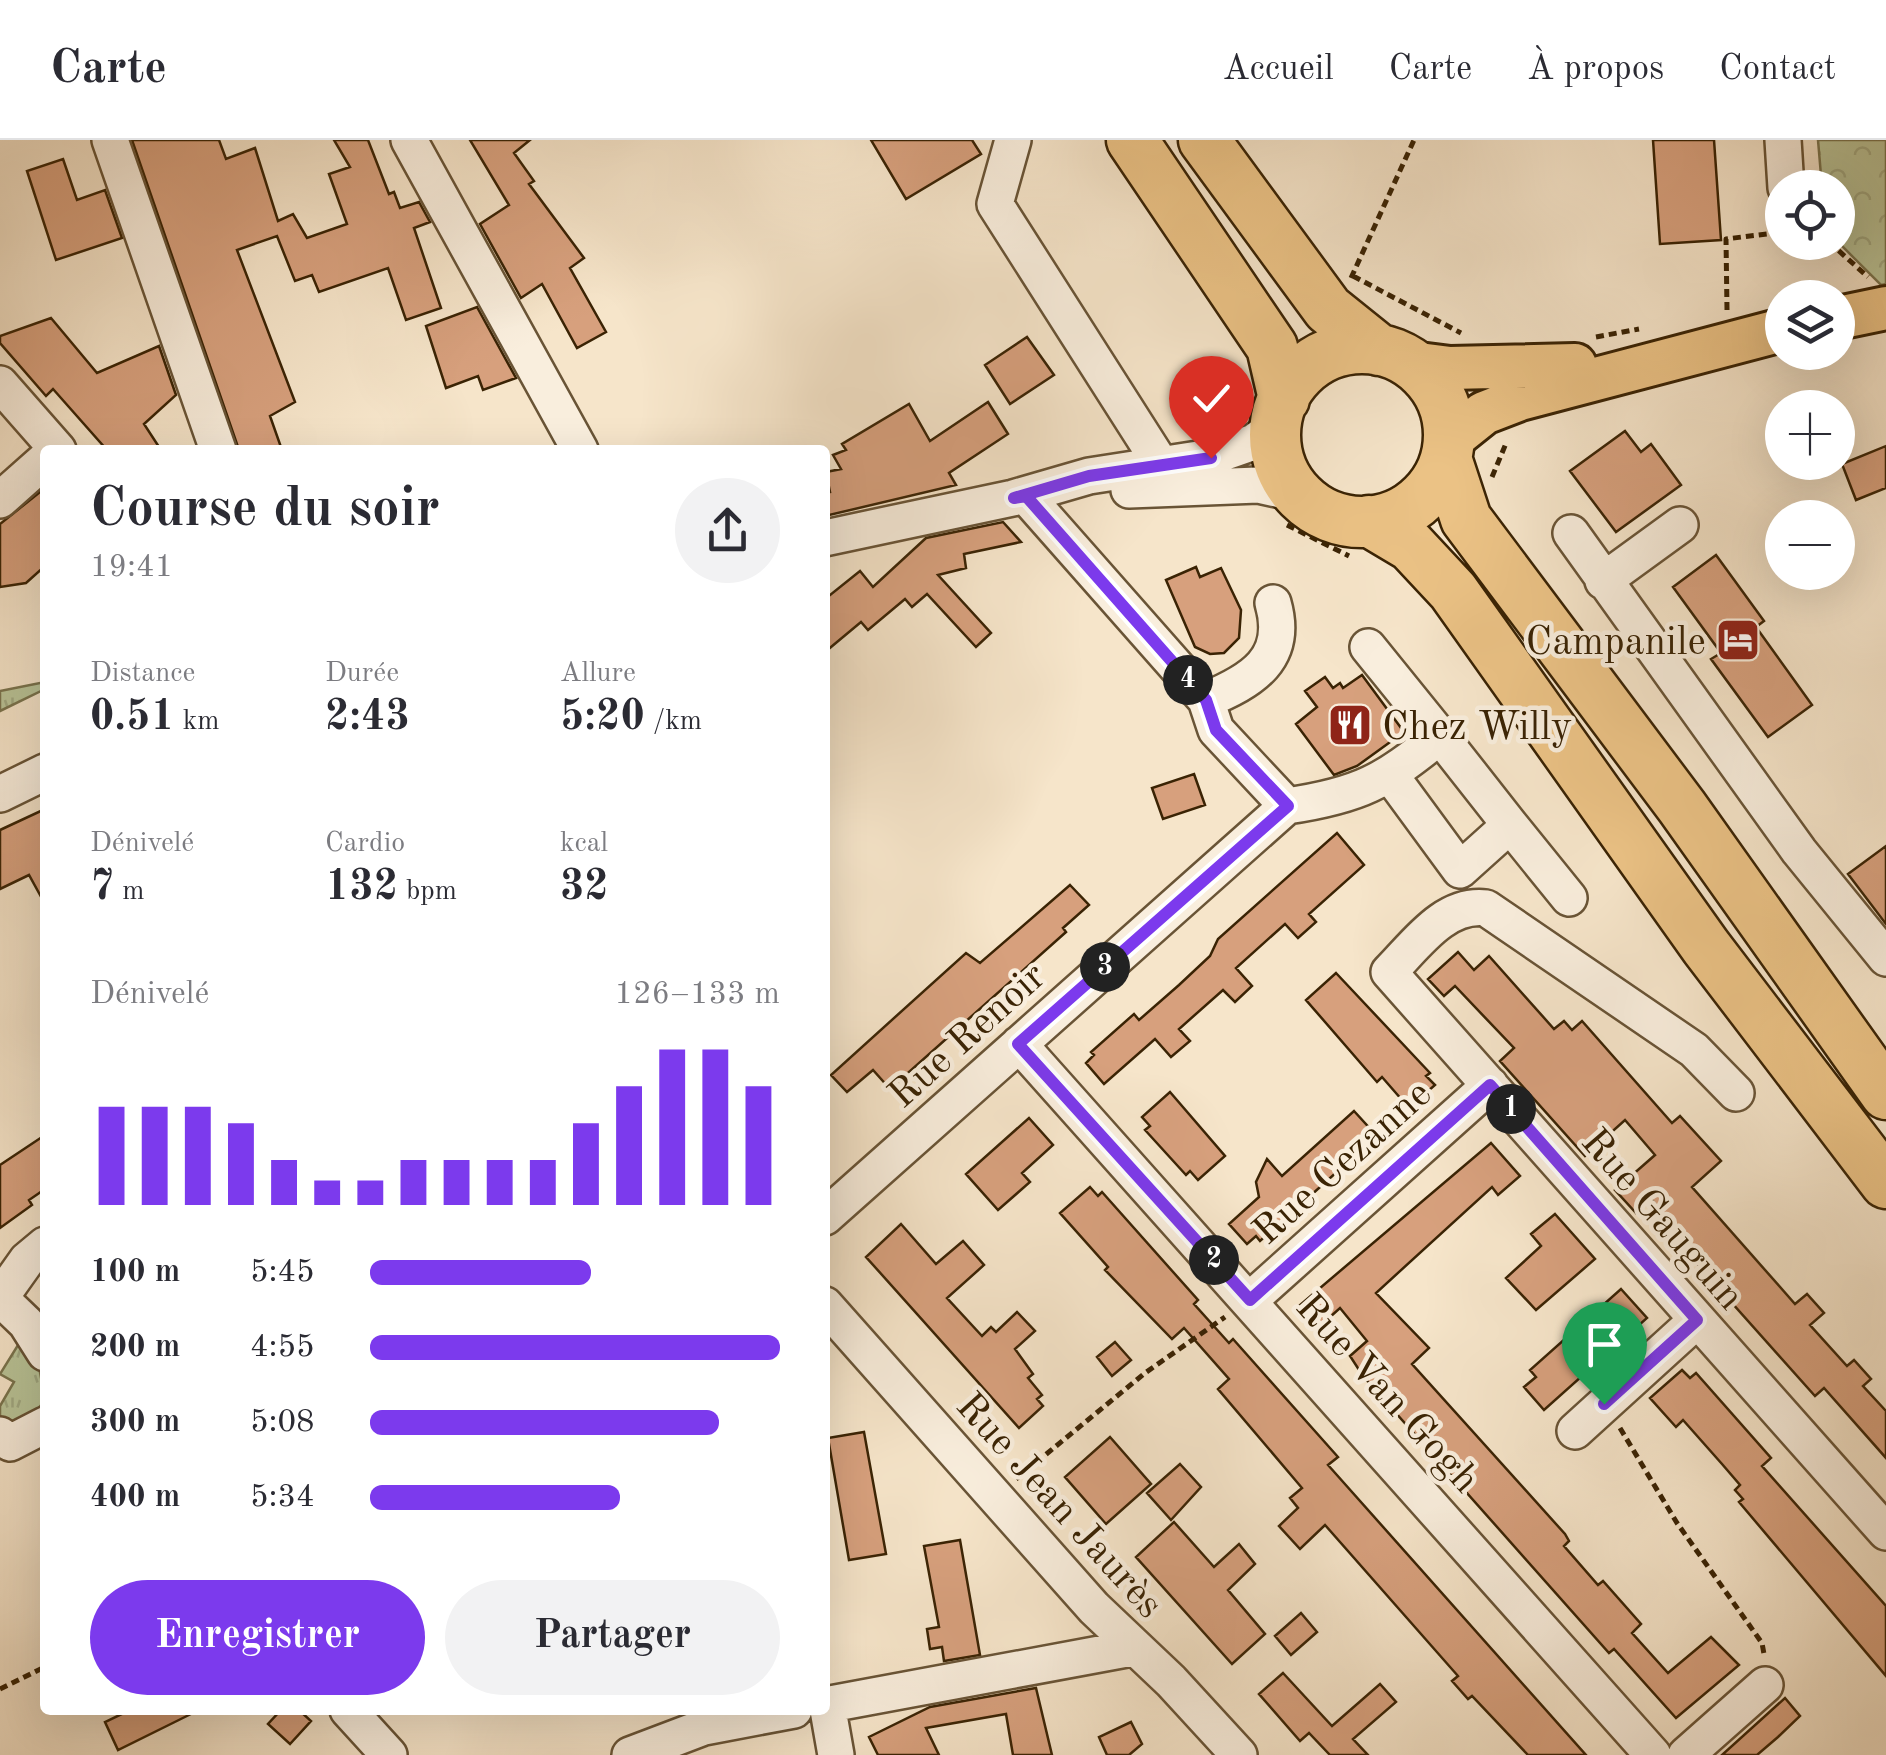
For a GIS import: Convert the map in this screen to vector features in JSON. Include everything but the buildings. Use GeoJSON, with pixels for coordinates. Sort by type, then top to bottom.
{"type":"FeatureCollection","features":[{"type":"Feature","properties":{"kind":"highway"},"geometry":{"type":"LineString","coordinates":[[1132,140],[1272,347],[1280,412],[1280,463],[1289,507],[1331,515],[1365,541],[1411,546],[1453,590],[1706,946],[1886,1183]]}},
{"type":"Feature","properties":{"kind":"highway"},"geometry":{"type":"LineString","coordinates":[[1204,140],[1328,309],[1395,356],[1440,396],[1447,450],[1466,518],[1682,807],[1886,1094]]}},
{"type":"Feature","properties":{"kind":"highway"},"geometry":{"type":"LineString","coordinates":[[1280,412],[1300,375],[1322,358],[1350,349],[1395,356]]}},
{"type":"Feature","properties":{"kind":"highway"},"geometry":{"type":"LineString","coordinates":[[1365,541],[1413,505],[1433,484],[1447,450]]}},
{"type":"Feature","properties":{"kind":"main road"},"geometry":{"type":"LineString","coordinates":[[1855,314],[1884,308]]}},
{"type":"Feature","properties":{"kind":"main road"},"geometry":{"type":"LineString","coordinates":[[1395,356],[1450,368],[1528,368],[1661,341],[1765,332]]}},
{"type":"Feature","properties":{"kind":"main road"},"geometry":{"type":"LineString","coordinates":[[1447,450],[1496,408],[1661,341]]}},
{"type":"Feature","properties":{"kind":"street"},"geometry":{"type":"LineString","coordinates":[[110,140],[216,445]]}},
{"type":"Feature","properties":{"kind":"street"},"geometry":{"type":"LineString","coordinates":[[409,140],[577,445]]}},
{"type":"Feature","properties":{"kind":"street"},"geometry":{"type":"LineString","coordinates":[[1013,140],[995,204],[1162,466]]}},
{"type":"Feature","properties":{"kind":"street"},"geometry":{"type":"LineString","coordinates":[[1783,140],[1785,170]]}},
{"type":"Feature","properties":{"kind":"street"},"geometry":{"type":"LineString","coordinates":[[0,384],[54,445]]}},
{"type":"Feature","properties":{"kind":"street"},"geometry":{"type":"LineString","coordinates":[[830,537],[1020,497],[1089,476],[1231,452],[1280,412]]}},
{"type":"Feature","properties":{"kind":"street"},"geometry":{"type":"LineString","coordinates":[[0,500],[40,464]]}},
{"type":"Feature","properties":{"kind":"street"},"geometry":{"type":"LineString","coordinates":[[1020,497],[1258,486],[1289,507]]}},
{"type":"Feature","properties":{"kind":"street"},"geometry":{"type":"LineString","coordinates":[[1020,497],[1206,700],[1216,730],[1288,806],[1338,798],[1391,776],[1440,736]]}},
{"type":"Feature","properties":{"kind":"street"},"geometry":{"type":"LineString","coordinates":[[1603,580],[1680,525]]}},
{"type":"Feature","properties":{"kind":"street"},"geometry":{"type":"LineString","coordinates":[[1571,532],[1800,851],[1886,958]]}},
{"type":"Feature","properties":{"kind":"street"},"geometry":{"type":"LineString","coordinates":[[1206,700],[1243,684],[1265,666],[1278,630],[1274,603]]}},
{"type":"Feature","properties":{"kind":"street"},"geometry":{"type":"LineString","coordinates":[[1368,647],[1569,898]]}},
{"type":"Feature","properties":{"kind":"street"},"geometry":{"type":"LineString","coordinates":[[0,794],[40,774]]}},
{"type":"Feature","properties":{"kind":"street"},"geometry":{"type":"LineString","coordinates":[[1391,776],[1460,870],[1510,825]]}},
{"type":"Feature","properties":{"kind":"street","name":"Rue Renoir"},"geometry":{"type":"LineString","coordinates":[[830,1213],[1288,806]]}},
{"type":"Feature","properties":{"kind":"street","name":"Rue Gauguin"},"geometry":{"type":"LineString","coordinates":[[1736,1093],[1694,1050],[1498,913],[1466,907],[1449,914],[1389,972],[1886,1532]]}},
{"type":"Feature","properties":{"kind":"street","name":"Rue Van Gogh"},"geometry":{"type":"LineString","coordinates":[[1018,1044],[1654,1755]]}},
{"type":"Feature","properties":{"kind":"street","name":"Rue Cezanne"},"geometry":{"type":"LineString","coordinates":[[1250,1300],[1490,1085]]}},
{"type":"Feature","properties":{"kind":"street"},"geometry":{"type":"LineString","coordinates":[[40,1248],[0,1298],[26,1323],[40,1345]]}},
{"type":"Feature","properties":{"kind":"street","name":"Rue Jean Jaurès"},"geometry":{"type":"LineString","coordinates":[[830,1312],[1132,1648],[1171,1681],[1238,1755]]}},
{"type":"Feature","properties":{"kind":"street"},"geometry":{"type":"LineString","coordinates":[[1575,1431],[1697,1320]]}},
{"type":"Feature","properties":{"kind":"street"},"geometry":{"type":"LineString","coordinates":[[0,1435],[10,1442],[40,1427]]}},
{"type":"Feature","properties":{"kind":"street"},"geometry":{"type":"LineString","coordinates":[[830,1703],[1132,1648]]}},
{"type":"Feature","properties":{"kind":"street"},"geometry":{"type":"LineString","coordinates":[[1686,1755],[1765,1685]]}},
{"type":"Feature","properties":{"kind":"street"},"geometry":{"type":"LineString","coordinates":[[352,1715],[388,1755]]}},
{"type":"Feature","properties":{"kind":"street"},"geometry":{"type":"LineString","coordinates":[[820,1715],[836,1755]]}},
{"type":"Feature","properties":{"kind":"street"},"geometry":{"type":"LineString","coordinates":[[630,1755],[722,1716]]}},
{"type":"Feature","properties":{"kind":"path"},"geometry":{"type":"LineString","coordinates":[[1414,140],[1353,276],[1468,336]]}},
{"type":"Feature","properties":{"kind":"path"},"geometry":{"type":"LineString","coordinates":[[1713,316],[1727,313],[1726,238],[1765,234]]}},
{"type":"Feature","properties":{"kind":"path"},"geometry":{"type":"LineString","coordinates":[[1849,260],[1871,280],[1884,308]]}},
{"type":"Feature","properties":{"kind":"path"},"geometry":{"type":"LineString","coordinates":[[1589,339],[1661,341]]}},
{"type":"Feature","properties":{"kind":"path"},"geometry":{"type":"LineString","coordinates":[[1217,412],[1246,356]]}},
{"type":"Feature","properties":{"kind":"path"},"geometry":{"type":"LineString","coordinates":[[1484,493],[1508,446],[1507,435]]}},
{"type":"Feature","properties":{"kind":"path"},"geometry":{"type":"LineString","coordinates":[[1289,507],[1365,541]]}},
{"type":"Feature","properties":{"kind":"path"},"geometry":{"type":"LineString","coordinates":[[994,1496],[1145,1373],[1250,1300]]}},
{"type":"Feature","properties":{"kind":"path"},"geometry":{"type":"LineString","coordinates":[[1604,1404],[1677,1523],[1762,1643],[1765,1685]]}},
{"type":"Feature","properties":{"kind":"path"},"geometry":{"type":"LineString","coordinates":[[0,1688],[40,1669]]}},
{"type":"Feature","properties":{"kind":"green space"},"geometry":{"type":"Polygon","coordinates":[[[1818,140],[1886,140],[1886,284],[1881,285],[1855,259],[1855,170],[1821,170],[1818,140]]]}},
{"type":"Feature","properties":{"kind":"green space"},"geometry":{"type":"Polygon","coordinates":[[[40,683],[40,691],[0,711],[0,691],[40,683]]]}},
{"type":"Feature","properties":{"kind":"green space"},"geometry":{"type":"Polygon","coordinates":[[[23,1337],[39,1367],[37,1410],[13,1421],[0,1421],[0,1406],[14,1382],[0,1374],[23,1337]]]}},
{"type":"Feature","properties":{"kind":"place","name":"Campanile"},"geometry":{"type":"Point","coordinates":[1738,640]}},
{"type":"Feature","properties":{"kind":"place","name":"Chez Willy"},"geometry":{"type":"Point","coordinates":[1350,725]}},
{"type":"Feature","properties":{"kind":"route"},"geometry":{"type":"LineString","coordinates":[[1211,458],[1089,476],[1014,498],[1026,496],[1206,700],[1216,730],[1288,806],[1018,1044],[1250,1300],[1490,1085],[1697,1320],[1604,1404]]}}]}
